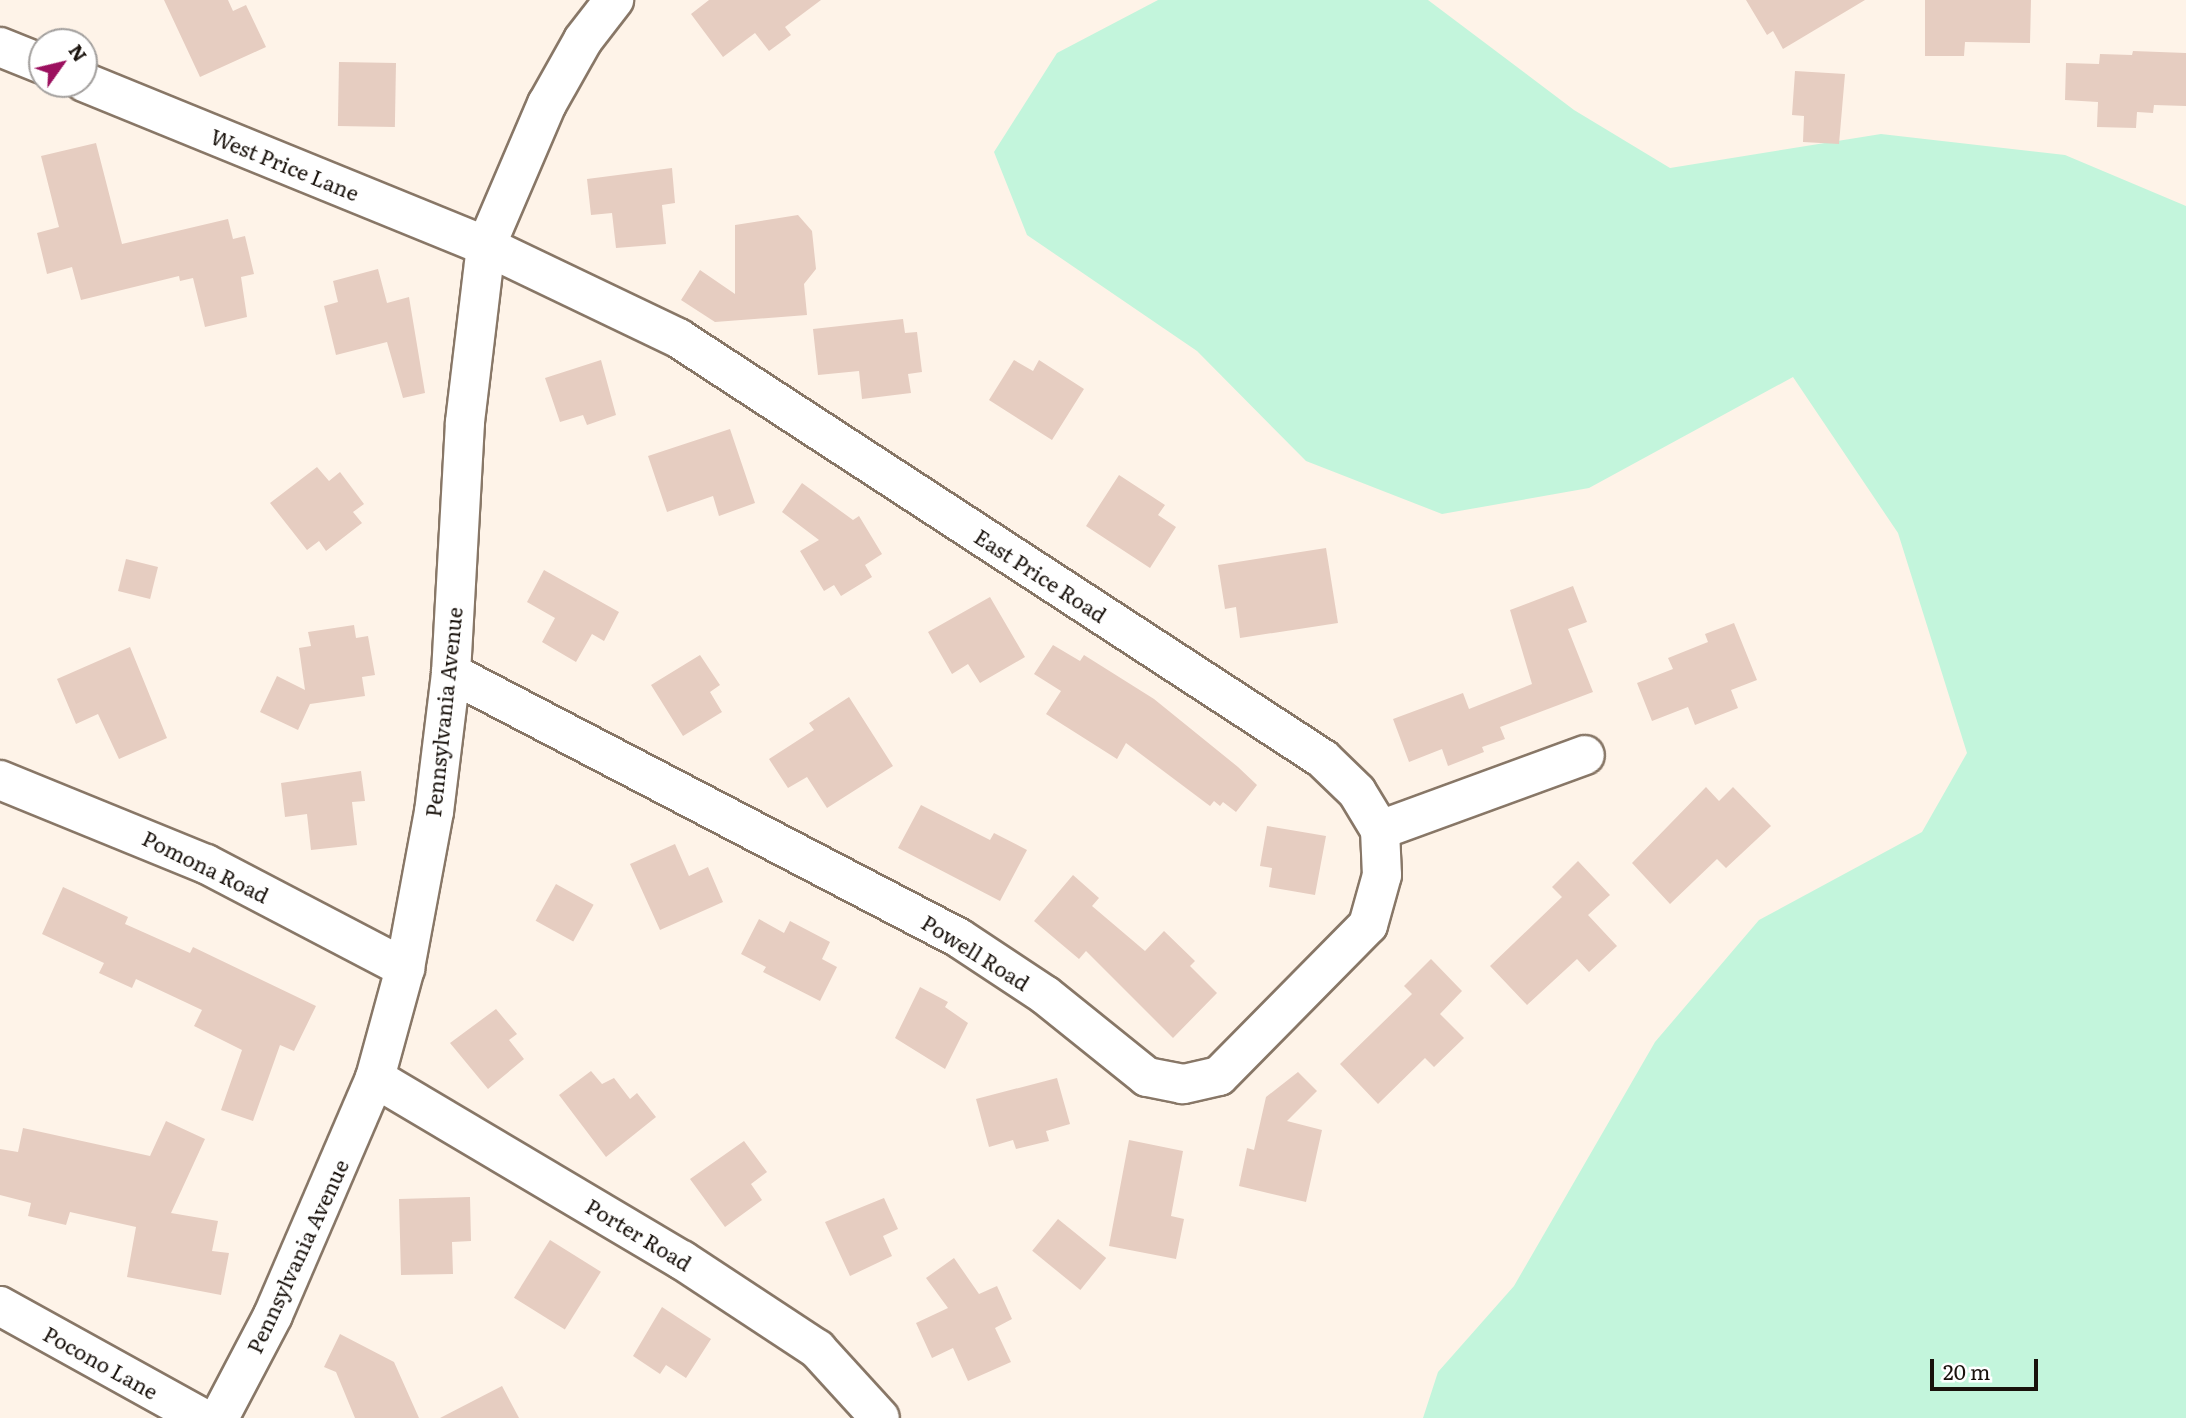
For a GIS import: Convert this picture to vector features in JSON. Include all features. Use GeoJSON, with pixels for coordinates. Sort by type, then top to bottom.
{"type":"FeatureCollection","features":[{"type":"Feature","properties":{"kind":"street","name":"Pennsylvania Avenue"},"geometry":{"type":"LineString","coordinates":[[219,1418],[273,1315],[375,1078],[405,968],[434,812],[451,673],[465,422],[486,246],[547,104],[583,40],[614,0]]}},
{"type":"Feature","properties":{"kind":"street"},"geometry":{"type":"LineString","coordinates":[[0,47],[28,59]]}},
{"type":"Feature","properties":{"kind":"street","name":"West Price Lane"},"geometry":{"type":"LineString","coordinates":[[98,88],[486,246]]}},
{"type":"Feature","properties":{"kind":"street","name":"East Price Road"},"geometry":{"type":"LineString","coordinates":[[486,246],[678,338],[1203,680],[1323,759],[1357,792],[1380,830]]}},
{"type":"Feature","properties":{"kind":"street","name":"Powell Road"},"geometry":{"type":"LineString","coordinates":[[451,673],[958,938],[1045,995],[1147,1076],[1183,1084],[1219,1076],[1368,925],[1382,875],[1380,830]]}},
{"type":"Feature","properties":{"kind":"street"},"geometry":{"type":"LineString","coordinates":[[1380,830],[1585,755]]}},
{"type":"Feature","properties":{"kind":"street","name":"Pomona Road"},"geometry":{"type":"LineString","coordinates":[[0,780],[206,864],[405,968]]}},
{"type":"Feature","properties":{"kind":"street","name":"Porter Road"},"geometry":{"type":"LineString","coordinates":[[375,1078],[682,1259],[806,1342],[880,1418]]}},
{"type":"Feature","properties":{"kind":"street","name":"Pocono Lane"},"geometry":{"type":"LineString","coordinates":[[0,1306],[202,1418]]}},
{"type":"Feature","properties":{"kind":"green space"},"geometry":{"type":"Polygon","coordinates":[[[1158,0],[1428,0],[1574,110],[1670,168],[1881,134],[2065,155],[2186,206],[2186,1418],[1423,1418],[1438,1372],[1514,1286],[1655,1042],[1759,920],[1922,832],[1967,753],[1898,533],[1793,377],[1589,488],[1442,514],[1306,461],[1197,351],[1027,235],[994,152],[1057,53],[1158,0]]]}},
{"type":"Feature","properties":{"kind":"building"},"geometry":{"type":"Polygon","coordinates":[[[164,0],[228,0],[233,11],[246,5],[266,47],[200,77],[164,0]]]}},
{"type":"Feature","properties":{"kind":"building"},"geometry":{"type":"Polygon","coordinates":[[[709,0],[821,0],[785,27],[791,35],[769,51],[755,33],[723,57],[691,14],[709,0]]]}},
{"type":"Feature","properties":{"kind":"building"},"geometry":{"type":"Polygon","coordinates":[[[1746,0],[1865,0],[1783,49],[1773,31],[1767,35],[1746,0]]]}},
{"type":"Feature","properties":{"kind":"building"},"geometry":{"type":"Polygon","coordinates":[[[1925,0],[2031,0],[2030,43],[1965,42],[1964,56],[1925,56],[1925,0]]]}},
{"type":"Feature","properties":{"kind":"building"},"geometry":{"type":"Polygon","coordinates":[[[2133,51],[2186,53],[2186,106],[2154,105],[2153,113],[2137,112],[2136,128],[2097,127],[2098,102],[2065,100],[2066,63],[2099,64],[2100,54],[2132,55],[2133,51]]]}},
{"type":"Feature","properties":{"kind":"building"},"geometry":{"type":"Polygon","coordinates":[[[339,62],[396,63],[395,127],[338,126],[339,62]]]}},
{"type":"Feature","properties":{"kind":"building"},"geometry":{"type":"Polygon","coordinates":[[[1795,71],[1845,74],[1839,144],[1803,142],[1804,116],[1792,115],[1795,71]]]}},
{"type":"Feature","properties":{"kind":"building"},"geometry":{"type":"Polygon","coordinates":[[[96,143],[122,244],[228,219],[233,239],[245,236],[254,274],[241,277],[247,317],[205,327],[193,278],[180,281],[179,276],[81,300],[72,267],[47,274],[37,233],[59,227],[41,156],[96,143]]]}},
{"type":"Feature","properties":{"kind":"building"},"geometry":{"type":"Polygon","coordinates":[[[672,168],[675,203],[662,205],[666,244],[616,248],[612,213],[591,215],[587,179],[672,168]]]}},
{"type":"Feature","properties":{"kind":"building"},"geometry":{"type":"Polygon","coordinates":[[[798,215],[812,231],[816,269],[804,284],[807,315],[715,322],[681,300],[700,270],[735,294],[735,225],[798,215]]]}},
{"type":"Feature","properties":{"kind":"building"},"geometry":{"type":"Polygon","coordinates":[[[378,269],[387,303],[409,297],[425,393],[403,398],[387,342],[336,355],[324,306],[338,302],[333,281],[378,269]]]}},
{"type":"Feature","properties":{"kind":"building"},"geometry":{"type":"Polygon","coordinates":[[[903,319],[905,333],[917,332],[922,372],[908,374],[911,393],[862,399],[859,371],[818,375],[813,329],[903,319]]]}},
{"type":"Feature","properties":{"kind":"building"},"geometry":{"type":"Polygon","coordinates":[[[601,360],[616,415],[587,425],[583,415],[560,422],[545,378],[601,360]]]}},
{"type":"Feature","properties":{"kind":"building"},"geometry":{"type":"Polygon","coordinates":[[[1014,360],[1033,371],[1039,360],[1084,389],[1052,440],[989,400],[1014,360]]]}},
{"type":"Feature","properties":{"kind":"building"},"geometry":{"type":"Polygon","coordinates":[[[730,429],[755,503],[719,516],[713,496],[667,512],[648,456],[730,429]]]}},
{"type":"Feature","properties":{"kind":"building"},"geometry":{"type":"Polygon","coordinates":[[[317,467],[329,481],[340,472],[364,504],[353,512],[362,523],[326,551],[319,541],[307,550],[270,503],[317,467]]]}},
{"type":"Feature","properties":{"kind":"building"},"geometry":{"type":"Polygon","coordinates":[[[1119,475],[1165,505],[1158,515],[1176,527],[1150,568],[1086,526],[1119,475]]]}},
{"type":"Feature","properties":{"kind":"building"},"geometry":{"type":"Polygon","coordinates":[[[802,483],[853,520],[859,516],[882,554],[865,565],[872,577],[841,596],[834,585],[824,591],[800,551],[819,540],[782,512],[802,483]]]}},
{"type":"Feature","properties":{"kind":"building"},"geometry":{"type":"Polygon","coordinates":[[[1326,548],[1338,623],[1240,638],[1236,607],[1225,609],[1218,565],[1326,548]]]}},
{"type":"Feature","properties":{"kind":"building"},"geometry":{"type":"Polygon","coordinates":[[[126,559],[158,567],[150,599],[118,591],[126,559]]]}},
{"type":"Feature","properties":{"kind":"building"},"geometry":{"type":"Polygon","coordinates":[[[544,570],[619,612],[604,641],[592,634],[576,662],[542,642],[555,618],[527,602],[544,570]]]}},
{"type":"Feature","properties":{"kind":"building"},"geometry":{"type":"Polygon","coordinates":[[[1573,586],[1587,622],[1568,629],[1593,692],[1500,727],[1505,739],[1482,747],[1484,752],[1448,766],[1442,749],[1409,762],[1393,719],[1463,693],[1469,709],[1532,684],[1510,610],[1573,586]]]}},
{"type":"Feature","properties":{"kind":"building"},"geometry":{"type":"Polygon","coordinates":[[[990,597],[1025,657],[980,683],[968,664],[952,674],[928,632],[990,597]]]}},
{"type":"Feature","properties":{"kind":"building"},"geometry":{"type":"Polygon","coordinates":[[[1734,623],[1757,680],[1731,690],[1738,708],[1695,725],[1688,707],[1652,721],[1637,683],[1673,669],[1668,658],[1708,642],[1705,634],[1734,623]]]}},
{"type":"Feature","properties":{"kind":"building"},"geometry":{"type":"Polygon","coordinates":[[[354,625],[356,638],[368,636],[375,675],[362,677],[365,696],[310,704],[298,730],[260,712],[277,676],[305,690],[299,648],[311,646],[308,632],[354,625]]]}},
{"type":"Feature","properties":{"kind":"building"},"geometry":{"type":"Polygon","coordinates":[[[1053,645],[1080,661],[1084,655],[1154,699],[1238,767],[1257,785],[1236,812],[1223,802],[1220,806],[1214,801],[1210,806],[1126,743],[1117,759],[1046,714],[1061,691],[1034,674],[1053,645]]]}},
{"type":"Feature","properties":{"kind":"building"},"geometry":{"type":"Polygon","coordinates":[[[130,647],[167,738],[119,759],[98,714],[76,724],[57,679],[130,647]]]}},
{"type":"Feature","properties":{"kind":"building"},"geometry":{"type":"Polygon","coordinates":[[[700,655],[720,685],[710,692],[722,712],[683,736],[651,685],[700,655]]]}},
{"type":"Feature","properties":{"kind":"building"},"geometry":{"type":"Polygon","coordinates":[[[849,697],[893,766],[827,808],[807,777],[788,788],[769,759],[814,730],[809,723],[849,697]]]}},
{"type":"Feature","properties":{"kind":"building"},"geometry":{"type":"Polygon","coordinates":[[[361,771],[365,801],[352,802],[357,845],[311,850],[307,814],[285,817],[281,783],[361,771]]]}},
{"type":"Feature","properties":{"kind":"building"},"geometry":{"type":"Polygon","coordinates":[[[1706,787],[1719,801],[1733,787],[1771,826],[1726,868],[1717,859],[1670,904],[1632,863],[1706,787]]]}},
{"type":"Feature","properties":{"kind":"building"},"geometry":{"type":"Polygon","coordinates":[[[921,805],[990,840],[994,833],[1027,850],[1000,901],[898,848],[921,805]]]}},
{"type":"Feature","properties":{"kind":"building"},"geometry":{"type":"Polygon","coordinates":[[[1267,826],[1326,836],[1315,895],[1269,887],[1272,868],[1260,866],[1267,826]]]}},
{"type":"Feature","properties":{"kind":"building"},"geometry":{"type":"Polygon","coordinates":[[[675,844],[689,876],[708,867],[723,902],[660,930],[630,864],[675,844]]]}},
{"type":"Feature","properties":{"kind":"building"},"geometry":{"type":"Polygon","coordinates":[[[1578,861],[1610,895],[1588,915],[1617,946],[1589,972],[1577,959],[1527,1005],[1490,966],[1562,897],[1552,887],[1578,861]]]}},
{"type":"Feature","properties":{"kind":"building"},"geometry":{"type":"Polygon","coordinates":[[[1073,875],[1099,898],[1092,906],[1145,951],[1164,931],[1195,961],[1190,966],[1217,993],[1173,1038],[1086,951],[1079,959],[1034,921],[1073,875]]]}},
{"type":"Feature","properties":{"kind":"building"},"geometry":{"type":"Polygon","coordinates":[[[556,884],[594,905],[573,942],[536,921],[556,884]]]}},
{"type":"Feature","properties":{"kind":"building"},"geometry":{"type":"Polygon","coordinates":[[[63,887],[128,917],[125,924],[190,953],[193,947],[316,1006],[294,1051],[280,1045],[253,1121],[221,1110],[242,1050],[194,1026],[202,1010],[136,979],[132,988],[99,973],[104,963],[42,934],[63,887]]]}},
{"type":"Feature","properties":{"kind":"building"},"geometry":{"type":"Polygon","coordinates":[[[759,919],[784,933],[790,921],[830,942],[822,959],[837,967],[820,1001],[763,972],[766,967],[741,954],[759,919]]]}},
{"type":"Feature","properties":{"kind":"building"},"geometry":{"type":"Polygon","coordinates":[[[1431,959],[1462,991],[1440,1014],[1464,1038],[1434,1067],[1425,1058],[1378,1104],[1340,1064],[1412,994],[1404,986],[1431,959]]]}},
{"type":"Feature","properties":{"kind":"building"},"geometry":{"type":"Polygon","coordinates":[[[920,987],[948,1002],[945,1007],[968,1023],[945,1069],[895,1038],[920,987]]]}},
{"type":"Feature","properties":{"kind":"building"},"geometry":{"type":"Polygon","coordinates":[[[496,1009],[517,1034],[509,1040],[524,1059],[488,1089],[450,1043],[496,1009]]]}},
{"type":"Feature","properties":{"kind":"building"},"geometry":{"type":"Polygon","coordinates":[[[591,1071],[602,1084],[614,1078],[630,1099],[637,1093],[656,1117],[606,1157],[559,1095],[591,1071]]]}},
{"type":"Feature","properties":{"kind":"building"},"geometry":{"type":"Polygon","coordinates":[[[1298,1072],[1317,1091],[1287,1121],[1322,1130],[1306,1202],[1239,1186],[1247,1148],[1254,1150],[1266,1097],[1298,1072]]]}},
{"type":"Feature","properties":{"kind":"building"},"geometry":{"type":"Polygon","coordinates":[[[1057,1078],[1070,1124],[1046,1131],[1049,1141],[1016,1149],[1013,1140],[989,1147],[976,1099],[1057,1078]]]}},
{"type":"Feature","properties":{"kind":"building"},"geometry":{"type":"Polygon","coordinates":[[[166,1121],[205,1139],[171,1213],[218,1221],[212,1251],[229,1253],[221,1295],[127,1277],[136,1227],[70,1212],[66,1225],[28,1216],[31,1203],[0,1195],[0,1149],[18,1152],[23,1128],[150,1156],[166,1121]]]}},
{"type":"Feature","properties":{"kind":"building"},"geometry":{"type":"Polygon","coordinates":[[[1129,1140],[1183,1151],[1171,1216],[1184,1219],[1176,1259],[1109,1246],[1129,1140]]]}},
{"type":"Feature","properties":{"kind":"building"},"geometry":{"type":"Polygon","coordinates":[[[744,1141],[767,1172],[751,1184],[762,1200],[725,1227],[690,1179],[744,1141]]]}},
{"type":"Feature","properties":{"kind":"building"},"geometry":{"type":"Polygon","coordinates":[[[470,1197],[471,1241],[452,1242],[453,1274],[401,1275],[399,1199],[470,1197]]]}},
{"type":"Feature","properties":{"kind":"building"},"geometry":{"type":"Polygon","coordinates":[[[884,1198],[898,1229],[883,1236],[892,1256],[850,1276],[825,1222],[884,1198]]]}},
{"type":"Feature","properties":{"kind":"building"},"geometry":{"type":"Polygon","coordinates":[[[1058,1219],[1106,1258],[1080,1290],[1032,1251],[1058,1219]]]}},
{"type":"Feature","properties":{"kind":"building"},"geometry":{"type":"Polygon","coordinates":[[[550,1240],[601,1272],[565,1329],[514,1298],[550,1240]]]}},
{"type":"Feature","properties":{"kind":"building"},"geometry":{"type":"Polygon","coordinates":[[[954,1258],[979,1294],[997,1286],[1012,1319],[995,1328],[1011,1362],[968,1381],[953,1348],[932,1358],[916,1323],[948,1308],[926,1278],[954,1258]]]}},
{"type":"Feature","properties":{"kind":"building"},"geometry":{"type":"Polygon","coordinates":[[[662,1307],[711,1339],[686,1378],[666,1365],[660,1374],[633,1356],[662,1307]]]}},
{"type":"Feature","properties":{"kind":"building"},"geometry":{"type":"Polygon","coordinates":[[[340,1334],[394,1362],[419,1418],[355,1418],[336,1372],[324,1367],[340,1334]]]}},
{"type":"Feature","properties":{"kind":"building"},"geometry":{"type":"Polygon","coordinates":[[[502,1386],[519,1418],[440,1418],[502,1386]]]}}]}
